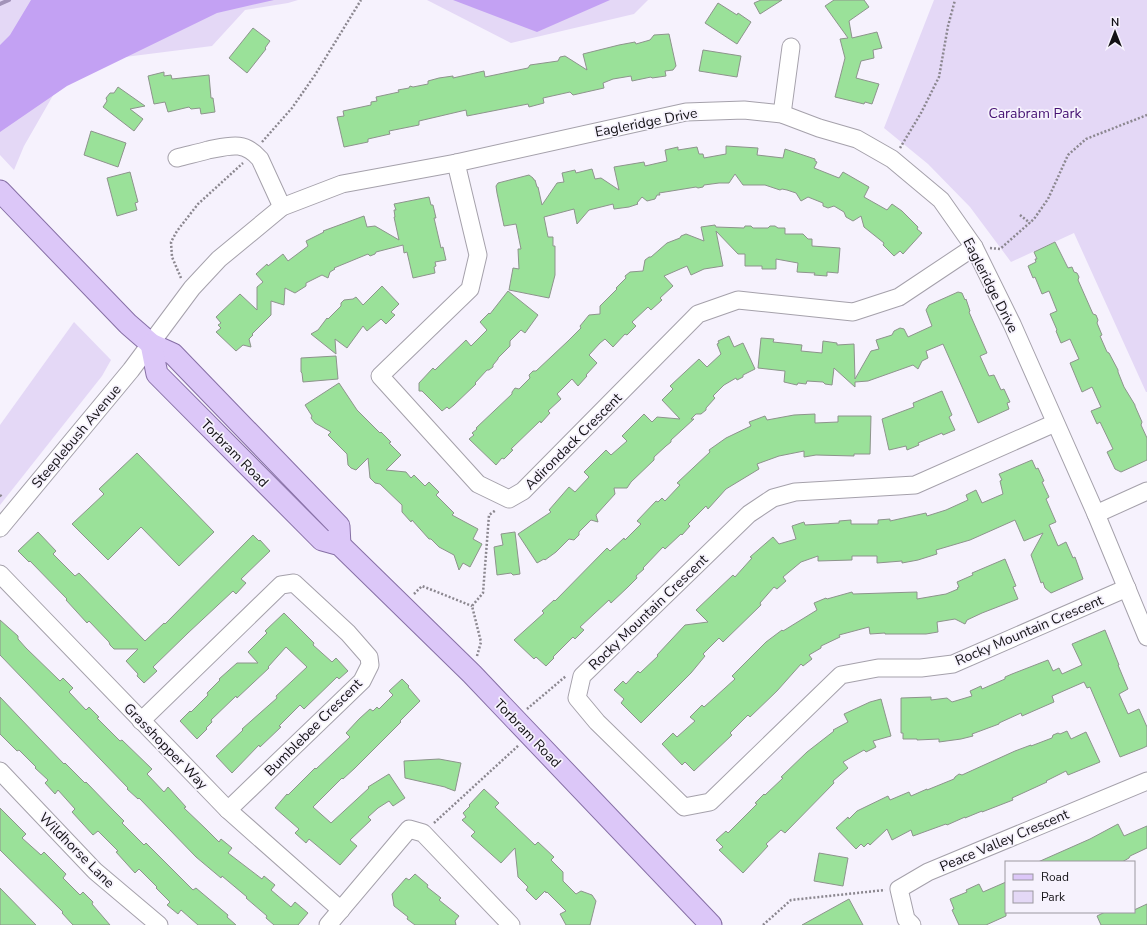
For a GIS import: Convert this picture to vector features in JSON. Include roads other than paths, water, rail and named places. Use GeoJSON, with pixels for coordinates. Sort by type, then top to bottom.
{"type":"FeatureCollection","features":[{"type":"Feature","properties":{"kind":"main road"},"geometry":{"type":"LineString","coordinates":[[0,191],[128,324],[151,344]]}},
{"type":"Feature","properties":{"kind":"main road","name":"Torbram Road"},"geometry":{"type":"LineString","coordinates":[[151,344],[157,374],[322,540],[340,545],[472,674],[711,925]]}},
{"type":"Feature","properties":{"kind":"street"},"geometry":{"type":"LineString","coordinates":[[782,114],[791,47]]}},
{"type":"Feature","properties":{"kind":"street","name":"Eagleridge Drive"},"geometry":{"type":"LineString","coordinates":[[151,344],[192,288],[220,259],[282,207],[342,184],[456,163],[686,112],[744,110],[782,114],[819,128],[857,139],[892,159],[941,200],[974,247],[1012,324],[1096,514],[1147,637]]}},
{"type":"Feature","properties":{"kind":"street"},"geometry":{"type":"LineString","coordinates":[[177,158],[232,145],[247,148],[255,153],[260,159],[282,207]]}},
{"type":"Feature","properties":{"kind":"street","name":"Adirondack Crescent"},"geometry":{"type":"LineString","coordinates":[[456,163],[478,255],[470,289],[380,376],[478,484],[509,499],[523,491],[698,314],[738,300],[853,312],[899,297],[974,247]]}},
{"type":"Feature","properties":{"kind":"street","name":"Steeplebush Avenue"},"geometry":{"type":"LineString","coordinates":[[0,528],[151,344]]}},
{"type":"Feature","properties":{"kind":"street","name":"Rocky Mountain Crescent"},"geometry":{"type":"LineString","coordinates":[[1055,423],[915,485],[795,492],[773,498],[749,514],[582,676],[577,698],[597,722],[684,807],[710,802],[841,675],[878,668],[921,668],[953,664],[1127,588]]}},
{"type":"Feature","properties":{"kind":"street"},"geometry":{"type":"LineString","coordinates":[[1096,514],[1147,492]]}},
{"type":"Feature","properties":{"kind":"street","name":"Grasshopper Way"},"geometry":{"type":"LineString","coordinates":[[0,574],[228,810],[341,910]]}},
{"type":"Feature","properties":{"kind":"street","name":"Bumblebee Crescent"},"geometry":{"type":"LineString","coordinates":[[141,721],[281,585],[294,583],[348,633],[369,657],[370,665],[362,681],[228,810]]}},
{"type":"Feature","properties":{"kind":"street","name":"Wildhorse Lane"},"geometry":{"type":"LineString","coordinates":[[0,771],[95,872],[158,925]]}},
{"type":"Feature","properties":{"kind":"street","name":"Peace Valley Crescent"},"geometry":{"type":"LineString","coordinates":[[912,925],[906,919],[899,889],[928,872],[1147,780]]}},
{"type":"Feature","properties":{"kind":"street"},"geometry":{"type":"LineString","coordinates":[[328,925],[409,829],[423,833],[511,925]]}},
{"type":"Feature","properties":{"kind":"waterway"},"geometry":{"type":"LineString","coordinates":[[0,4],[9,0]]}},
{"type":"Feature","properties":{"kind":"park label","name":"Carabram Park"},"geometry":{"type":"Point","coordinates":[1035,113]}}]}
